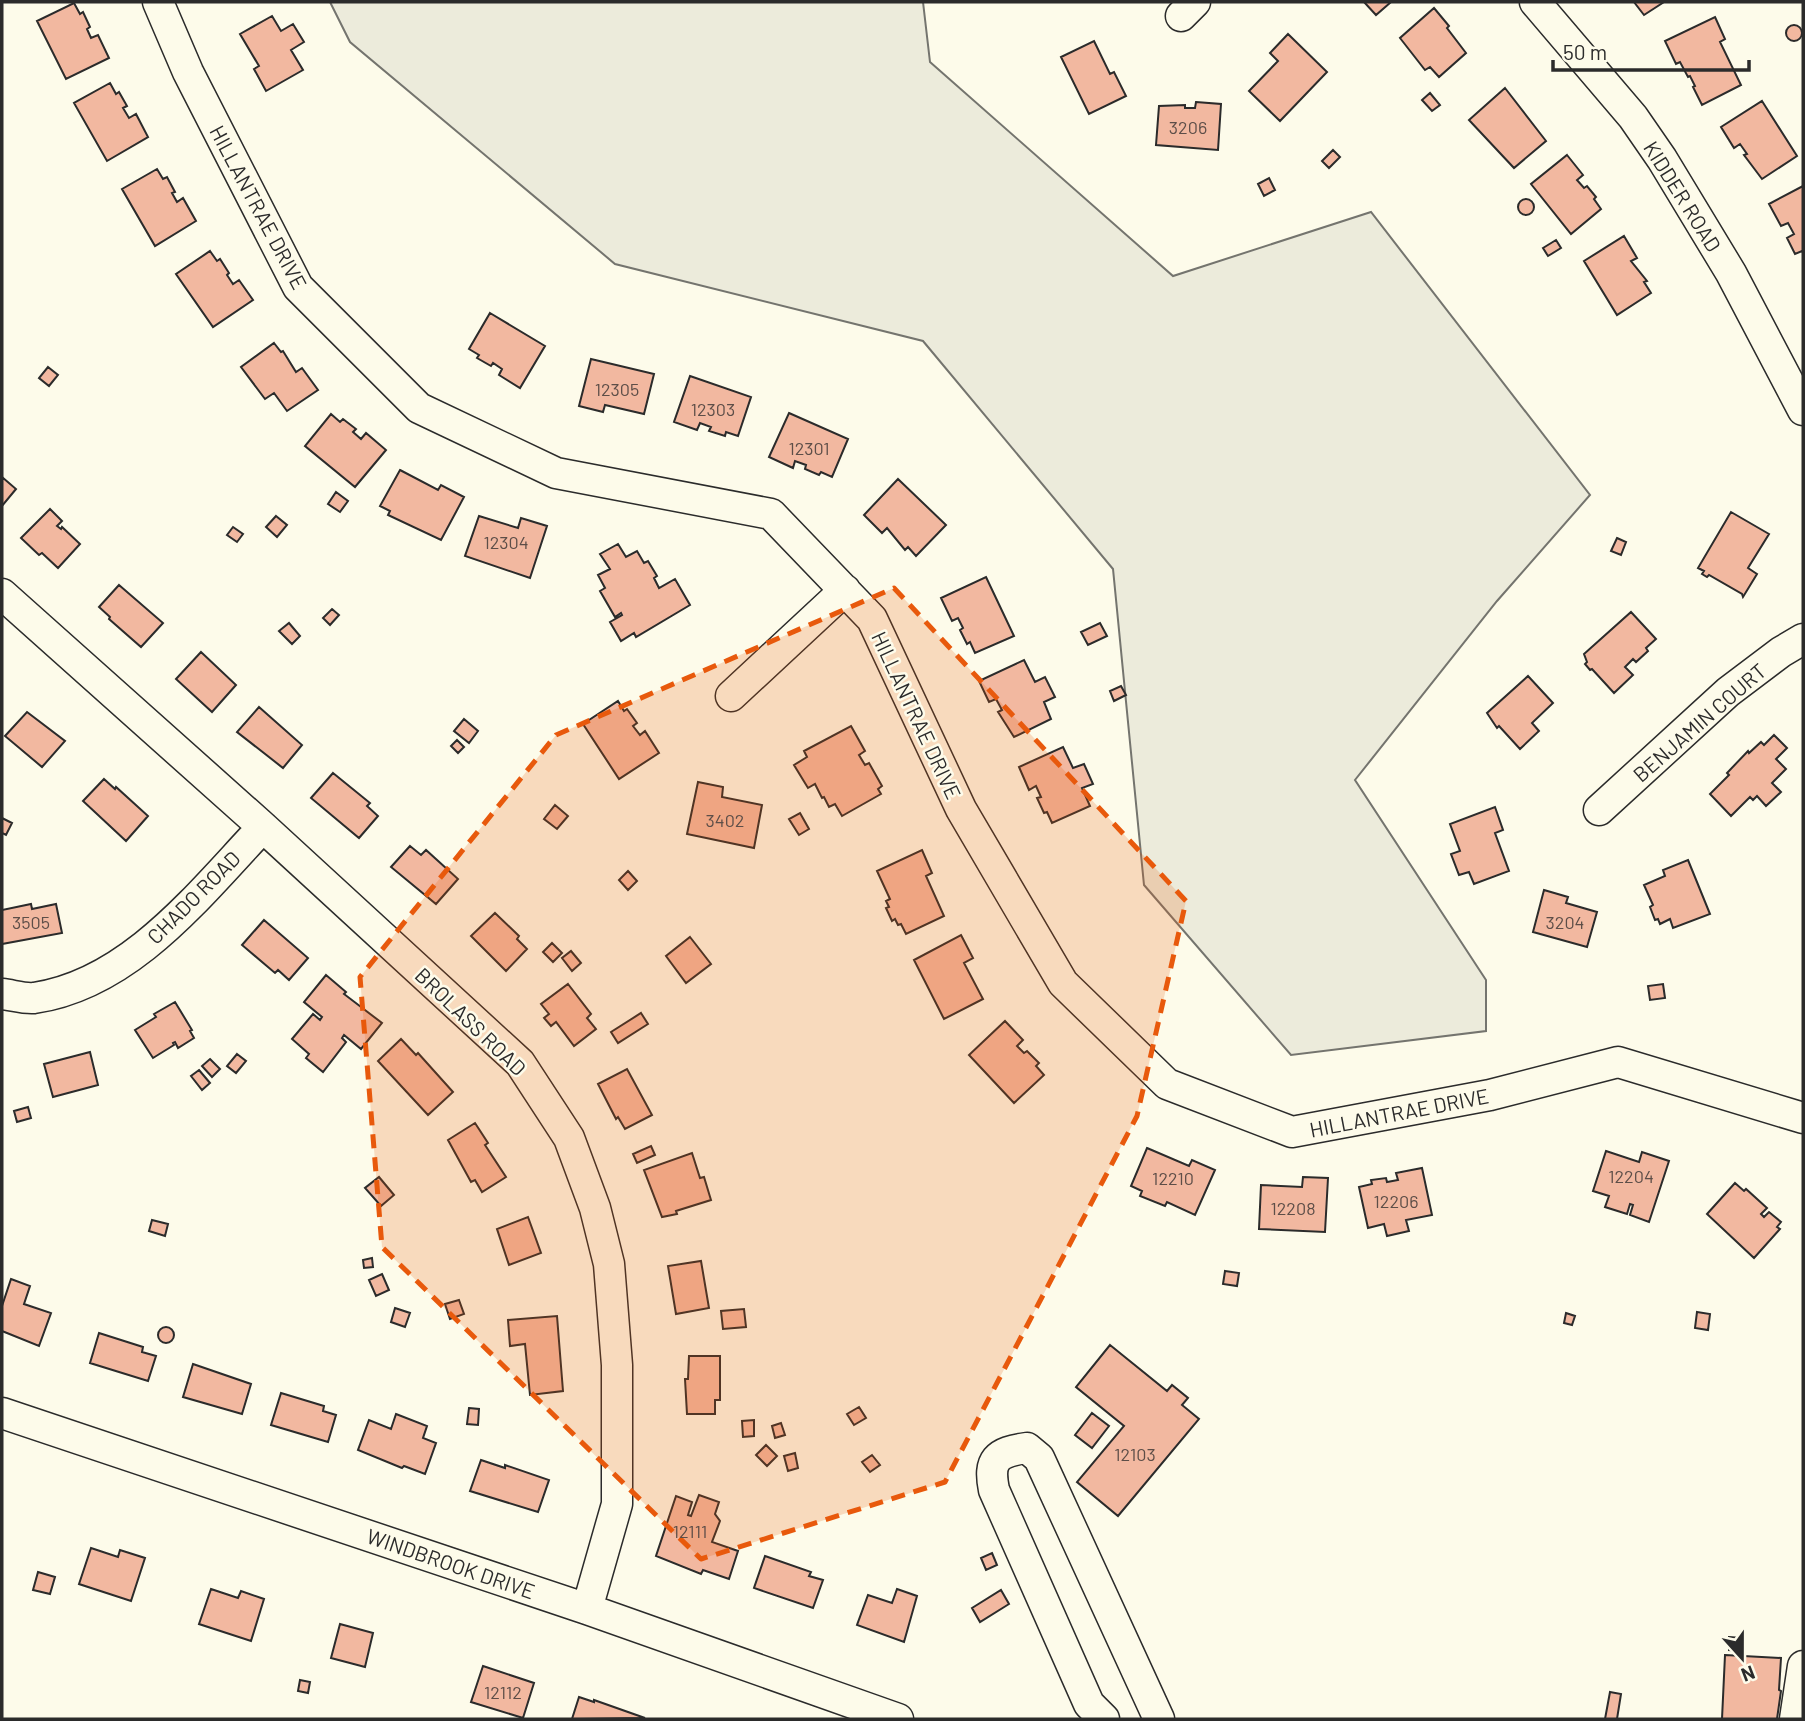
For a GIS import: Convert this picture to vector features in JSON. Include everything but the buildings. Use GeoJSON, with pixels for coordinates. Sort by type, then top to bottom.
{"type":"FeatureCollection","features":[{"type":"Feature","properties":{"kind":"street","name":"HILLANTRAE DRIVE"},"geometry":{"type":"LineString","coordinates":[[158,2],[188,72],[298,287],[419,408],[556,473],[771,514],[845,590],[872,619],[961,809],[1063,983],[1167,1084],[1292,1132],[1490,1095],[1618,1062],[1803,1118]]}},
{"type":"Feature","properties":{"kind":"street","name":"KIDDER ROAD"},"geometry":{"type":"LineString","coordinates":[[1535,2],[1633,117],[1662,159],[1731,273],[1803,410]]}},
{"type":"Feature","properties":{"kind":"street"},"geometry":{"type":"LineString","coordinates":[[731,696],[845,590]]}},
{"type":"Feature","properties":{"kind":"street","name":"BROLASS ROAD"},"geometry":{"type":"LineString","coordinates":[[2,594],[263,827],[520,1063],[569,1138],[595,1208],[609,1264],[617,1365],[617,1504],[587,1609]]}},
{"type":"Feature","properties":{"kind":"street","name":"BENJAMIN COURT"},"geometry":{"type":"LineString","coordinates":[[1599,810],[1728,692],[1803,639]]}},
{"type":"Feature","properties":{"kind":"street","name":"CHADO ROAD"},"geometry":{"type":"LineString","coordinates":[[2,994],[32,998],[86,983],[125,960],[162,934],[263,827]]}},
{"type":"Feature","properties":{"kind":"street","name":"WINDBROOK DRIVE"},"geometry":{"type":"LineString","coordinates":[[2,1413],[587,1609],[898,1719]]}},
{"type":"Feature","properties":{"kind":"street"},"geometry":{"type":"LineString","coordinates":[[1104,1719],[1089,1704],[994,1490],[991,1473],[995,1460],[1011,1450],[1027,1448],[1039,1458],[1159,1719]]}},
{"type":"Feature","properties":{"kind":"street"},"geometry":{"type":"LineString","coordinates":[[1795,1719],[1803,1666]]}},
{"type":"Feature","properties":{"kind":"highlighted area"},"geometry":{"type":"Polygon","coordinates":[[[894,588],[1186,901],[1137,1116],[945,1482],[701,1559],[382,1247],[360,977],[556,735],[894,588]]]}},
{"type":"Feature","properties":{"kind":"shaded area"},"geometry":{"type":"Polygon","coordinates":[[[330,2],[923,2],[930,62],[1173,276],[1371,212],[1590,495],[1497,601],[1355,780],[1486,980],[1486,1031],[1291,1055],[1144,885],[1113,569],[923,341],[615,264],[350,42],[330,2]]]}}]}
